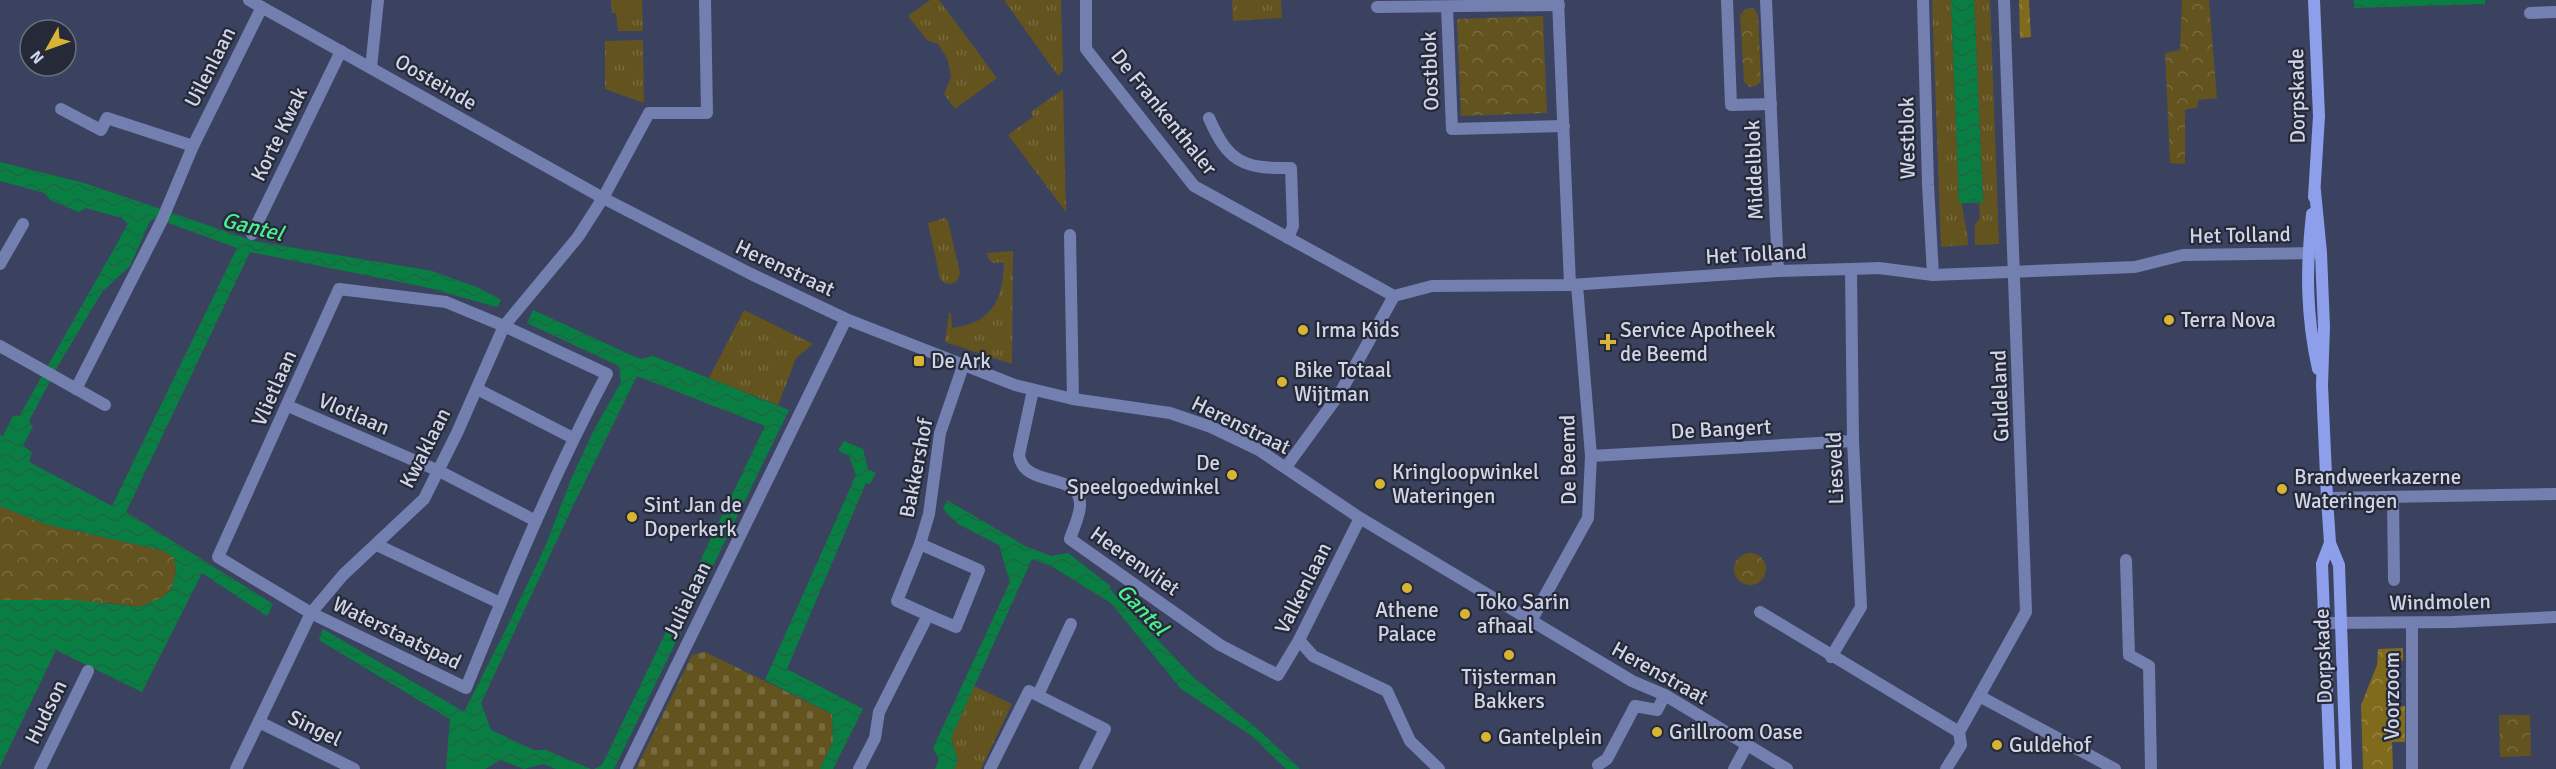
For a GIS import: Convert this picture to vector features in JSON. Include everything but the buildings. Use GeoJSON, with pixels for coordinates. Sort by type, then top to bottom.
{"type":"FeatureCollection","features":[{"type":"Feature","properties":{"kind":"main road","name":"Dorpskade"},"geometry":{"type":"LineString","coordinates":[[2314,0],[2319,116],[2315,190],[2307,254],[2309,329],[2322,385]]}},
{"type":"Feature","properties":{"kind":"main road","name":"Dorpskade"},"geometry":{"type":"LineString","coordinates":[[2315,190],[2321,253],[2324,327],[2322,385],[2326,498],[2330,543],[2339,565],[2346,769]]}},
{"type":"Feature","properties":{"kind":"main road","name":"Dorpskade"},"geometry":{"type":"LineString","coordinates":[[2330,543],[2322,564],[2330,769]]}},
{"type":"Feature","properties":{"kind":"street","name":"Oosteinde"},"geometry":{"type":"LineString","coordinates":[[249,0],[603,198]]}},
{"type":"Feature","properties":{"kind":"street"},"geometry":{"type":"LineString","coordinates":[[371,68],[378,0]]}},
{"type":"Feature","properties":{"kind":"street","name":"Kwaklaan"},"geometry":{"type":"LineString","coordinates":[[236,769],[311,613],[343,575],[424,499],[477,389],[504,326],[578,237],[603,198],[649,113],[707,113],[705,0]]}},
{"type":"Feature","properties":{"kind":"street","name":"De Frankenthaler"},"geometry":{"type":"LineString","coordinates":[[1086,0],[1086,49],[1194,186],[1394,296]]}},
{"type":"Feature","properties":{"kind":"street","name":"Middelblok"},"geometry":{"type":"LineString","coordinates":[[1727,0],[1731,105],[1771,104]]}},
{"type":"Feature","properties":{"kind":"street","name":"Middelblok"},"geometry":{"type":"LineString","coordinates":[[1766,0],[1778,271]]}},
{"type":"Feature","properties":{"kind":"street","name":"Westblok"},"geometry":{"type":"LineString","coordinates":[[1923,0],[1933,275]]}},
{"type":"Feature","properties":{"kind":"street","name":"Guldeland"},"geometry":{"type":"LineString","coordinates":[[1946,769],[1961,745],[1959,732],[1981,697],[2026,612],[2016,272],[2004,0]]}},
{"type":"Feature","properties":{"kind":"street","name":"Oostblok"},"geometry":{"type":"LineString","coordinates":[[1377,7],[1447,7],[1558,2],[1574,285]]}},
{"type":"Feature","properties":{"kind":"street","name":"Uilenlaan"},"geometry":{"type":"LineString","coordinates":[[76,389],[164,216],[193,146],[262,7]]}},
{"type":"Feature","properties":{"kind":"street","name":"Oostblok"},"geometry":{"type":"LineString","coordinates":[[1447,7],[1452,129],[1564,126]]}},
{"type":"Feature","properties":{"kind":"street"},"geometry":{"type":"LineString","coordinates":[[2530,12],[2556,12]]}},
{"type":"Feature","properties":{"kind":"street","name":"Korte Kwak"},"geometry":{"type":"LineString","coordinates":[[252,234],[341,51]]}},
{"type":"Feature","properties":{"kind":"street"},"geometry":{"type":"LineString","coordinates":[[61,109],[101,130],[107,118],[193,146]]}},
{"type":"Feature","properties":{"kind":"street","name":"De Frankenthaler"},"geometry":{"type":"LineString","coordinates":[[1209,118],[1219,142],[1240,162],[1265,168],[1291,168],[1293,226],[1288,238]]}},
{"type":"Feature","properties":{"kind":"street","name":"Herenstraat"},"geometry":{"type":"LineString","coordinates":[[603,198],[734,266],[846,319],[963,366],[1033,390],[1073,399],[1170,413],[1211,427],[1258,450],[1360,518],[1632,681],[1665,696],[1787,769]]}},
{"type":"Feature","properties":{"kind":"street"},"geometry":{"type":"LineString","coordinates":[[0,264],[23,224]]}},
{"type":"Feature","properties":{"kind":"street"},"geometry":{"type":"LineString","coordinates":[[1070,235],[1073,399]]}},
{"type":"Feature","properties":{"kind":"street","name":"Het Tolland"},"geometry":{"type":"LineString","coordinates":[[1394,296],[1432,286],[1574,285],[1778,271],[1879,268],[1933,275],[2016,272],[2135,267],[2183,255],[2321,253]]}},
{"type":"Feature","properties":{"kind":"street","name":"Liesveld"},"geometry":{"type":"LineString","coordinates":[[1831,657],[1861,607],[1853,441],[1851,269]]}},
{"type":"Feature","properties":{"kind":"street","name":"De Beemd"},"geometry":{"type":"LineString","coordinates":[[1531,621],[1588,518],[1591,456],[1574,285]]}},
{"type":"Feature","properties":{"kind":"street","name":"Vlietlaan"},"geometry":{"type":"LineString","coordinates":[[311,613],[218,557],[339,290],[446,302],[504,326]]}},
{"type":"Feature","properties":{"kind":"street"},"geometry":{"type":"LineString","coordinates":[[1286,467],[1340,393],[1394,296]]}},
{"type":"Feature","properties":{"kind":"street","name":"Julialaan"},"geometry":{"type":"LineString","coordinates":[[626,769],[846,319]]}},
{"type":"Feature","properties":{"kind":"street"},"geometry":{"type":"LineString","coordinates":[[377,545],[500,603],[573,438],[607,374],[504,326]]}},
{"type":"Feature","properties":{"kind":"street"},"geometry":{"type":"LineString","coordinates":[[0,346],[105,405]]}},
{"type":"Feature","properties":{"kind":"street","name":"Bakkershof"},"geometry":{"type":"LineString","coordinates":[[920,544],[979,570],[956,627],[897,601],[920,544],[928,514],[940,433],[963,366]]}},
{"type":"Feature","properties":{"kind":"street"},"geometry":{"type":"LineString","coordinates":[[477,389],[573,438]]}},
{"type":"Feature","properties":{"kind":"street","name":"Heerenvliet"},"geometry":{"type":"LineString","coordinates":[[1033,390],[1019,455],[1021,465],[1032,474],[1070,486],[1077,492],[1080,510],[1070,539],[1220,645],[1278,675]]}},
{"type":"Feature","properties":{"kind":"street","name":"Vlotlaan"},"geometry":{"type":"LineString","coordinates":[[288,406],[439,471],[536,520]]}},
{"type":"Feature","properties":{"kind":"street","name":"De Bangert"},"geometry":{"type":"LineString","coordinates":[[1591,456],[1853,441]]}},
{"type":"Feature","properties":{"kind":"street"},"geometry":{"type":"LineString","coordinates":[[2326,498],[2556,494]]}},
{"type":"Feature","properties":{"kind":"street"},"geometry":{"type":"LineString","coordinates":[[2393,497],[2394,580]]}},
{"type":"Feature","properties":{"kind":"street","name":"Valkenlaan"},"geometry":{"type":"LineString","coordinates":[[1278,675],[1299,640],[1360,518]]}},
{"type":"Feature","properties":{"kind":"street"},"geometry":{"type":"LineString","coordinates":[[2126,560],[2129,655],[2150,666],[2151,769]]}},
{"type":"Feature","properties":{"kind":"street","name":"Waterstaatspad"},"geometry":{"type":"LineString","coordinates":[[311,613],[466,688],[500,603]]}},
{"type":"Feature","properties":{"kind":"street"},"geometry":{"type":"LineString","coordinates":[[1760,612],[1831,657],[1959,732]]}},
{"type":"Feature","properties":{"kind":"street"},"geometry":{"type":"LineString","coordinates":[[859,769],[875,738],[879,712],[928,615]]}},
{"type":"Feature","properties":{"kind":"street","name":"Windmolen"},"geometry":{"type":"LineString","coordinates":[[2325,623],[2412,623],[2556,617]]}},
{"type":"Feature","properties":{"kind":"street","name":"Voorzoom"},"geometry":{"type":"LineString","coordinates":[[2412,623],[2412,769]]}},
{"type":"Feature","properties":{"kind":"street"},"geometry":{"type":"LineString","coordinates":[[1038,696],[1071,624]]}},
{"type":"Feature","properties":{"kind":"street"},"geometry":{"type":"LineString","coordinates":[[1299,640],[1313,657],[1387,691],[1410,741],[1439,769]]}},
{"type":"Feature","properties":{"kind":"street","name":"Hudson"},"geometry":{"type":"LineString","coordinates":[[40,769],[88,671]]}},
{"type":"Feature","properties":{"kind":"street"},"geometry":{"type":"LineString","coordinates":[[990,769],[1029,691],[1104,729],[1085,769]]}},
{"type":"Feature","properties":{"kind":"street"},"geometry":{"type":"LineString","coordinates":[[1598,765],[1607,759],[1635,706],[1657,710],[1665,696]]}},
{"type":"Feature","properties":{"kind":"street"},"geometry":{"type":"LineString","coordinates":[[1981,697],[2115,769]]}},
{"type":"Feature","properties":{"kind":"street","name":"Singel"},"geometry":{"type":"LineString","coordinates":[[259,722],[354,769]]}},
{"type":"Feature","properties":{"kind":"street"},"geometry":{"type":"LineString","coordinates":[[1734,769],[1747,745]]}},
{"type":"Feature","properties":{"kind":"green space"},"geometry":{"type":"Polygon","coordinates":[[[611,0],[632,0],[632,13],[612,13],[611,0]]]}},
{"type":"Feature","properties":{"kind":"green space"},"geometry":{"type":"Polygon","coordinates":[[[632,0],[642,0],[643,31],[618,31],[616,13],[632,13],[632,0]]]}},
{"type":"Feature","properties":{"kind":"green space"},"geometry":{"type":"Polygon","coordinates":[[[930,0],[939,0],[997,78],[955,109],[944,94],[951,77],[948,60],[938,44],[927,40],[908,16],[930,0]]]}},
{"type":"Feature","properties":{"kind":"green space"},"geometry":{"type":"Polygon","coordinates":[[[1004,0],[1061,0],[1063,71],[1058,76],[1004,0]]]}},
{"type":"Feature","properties":{"kind":"green space"},"geometry":{"type":"Polygon","coordinates":[[[1232,0],[1281,0],[1282,18],[1233,21],[1232,0]]]}},
{"type":"Feature","properties":{"kind":"green space"},"geometry":{"type":"Polygon","coordinates":[[[1932,0],[1951,0],[1959,203],[1962,203],[1968,245],[1941,247],[1932,0]]]}},
{"type":"Feature","properties":{"kind":"green space"},"geometry":{"type":"Polygon","coordinates":[[[1974,0],[1990,0],[1999,244],[1975,245],[1975,224],[1980,218],[1979,203],[1983,202],[1974,0]]]}},
{"type":"Feature","properties":{"kind":"green space"},"geometry":{"type":"Polygon","coordinates":[[[2019,0],[2029,0],[2031,37],[2020,38],[2019,0]]]}},
{"type":"Feature","properties":{"kind":"green space"},"geometry":{"type":"Polygon","coordinates":[[[2182,0],[2209,0],[2217,98],[2198,100],[2198,107],[2185,110],[2185,164],[2170,163],[2165,53],[2180,50],[2182,0]]]}},
{"type":"Feature","properties":{"kind":"green space"},"geometry":{"type":"Polygon","coordinates":[[[1753,8],[1758,14],[1761,81],[1756,86],[1750,87],[1744,82],[1740,15],[1745,9],[1753,8]]]}},
{"type":"Feature","properties":{"kind":"green space"},"geometry":{"type":"Polygon","coordinates":[[[1543,16],[1547,113],[1461,116],[1457,19],[1543,16]]]}},
{"type":"Feature","properties":{"kind":"green space"},"geometry":{"type":"Polygon","coordinates":[[[643,40],[644,103],[605,89],[605,41],[643,40]]]}},
{"type":"Feature","properties":{"kind":"green space"},"geometry":{"type":"Polygon","coordinates":[[[1063,89],[1066,212],[1008,135],[1033,117],[1031,112],[1063,89]]]}},
{"type":"Feature","properties":{"kind":"green space"},"geometry":{"type":"Polygon","coordinates":[[[944,218],[948,221],[960,274],[957,281],[951,284],[944,283],[940,278],[928,223],[944,218]]]}},
{"type":"Feature","properties":{"kind":"green space"},"geometry":{"type":"Polygon","coordinates":[[[1013,251],[1012,364],[945,342],[949,313],[951,313],[952,328],[966,325],[986,315],[998,298],[1004,262],[994,263],[989,260],[987,253],[1013,251]]]}},
{"type":"Feature","properties":{"kind":"green space"},"geometry":{"type":"Polygon","coordinates":[[[744,310],[813,344],[796,358],[778,405],[709,378],[744,310]]]}},
{"type":"Feature","properties":{"kind":"green space"},"geometry":{"type":"Polygon","coordinates":[[[0,506],[45,524],[161,550],[174,557],[176,571],[172,588],[163,597],[140,607],[109,603],[0,600],[0,506]]]}},
{"type":"Feature","properties":{"kind":"green space"},"geometry":{"type":"Polygon","coordinates":[[[1750,553],[1761,558],[1766,569],[1761,580],[1750,585],[1739,580],[1734,569],[1739,558],[1750,553]]]}},
{"type":"Feature","properties":{"kind":"green space"},"geometry":{"type":"Polygon","coordinates":[[[2403,648],[2403,661],[2389,662],[2391,706],[2405,706],[2405,742],[2392,742],[2393,769],[2363,769],[2361,705],[2377,665],[2378,649],[2403,648]]]}},
{"type":"Feature","properties":{"kind":"green space"},"geometry":{"type":"Polygon","coordinates":[[[705,652],[832,714],[833,741],[820,769],[636,769],[692,655],[705,652]]]}},
{"type":"Feature","properties":{"kind":"green space"},"geometry":{"type":"Polygon","coordinates":[[[974,686],[1012,704],[981,769],[954,769],[958,761],[951,738],[974,686]]]}},
{"type":"Feature","properties":{"kind":"green space"},"geometry":{"type":"Polygon","coordinates":[[[2499,715],[2530,715],[2531,756],[2500,757],[2499,715]]]}},
{"type":"Feature","properties":{"kind":"water"},"geometry":{"type":"Polygon","coordinates":[[[1951,0],[1974,0],[1983,203],[1959,203],[1951,0]]]}},
{"type":"Feature","properties":{"kind":"water"},"geometry":{"type":"Polygon","coordinates":[[[2354,0],[2485,0],[2485,4],[2354,8],[2354,0]]]}},
{"type":"Feature","properties":{"kind":"water"},"geometry":{"type":"Polygon","coordinates":[[[0,162],[84,183],[254,241],[432,271],[479,288],[501,300],[497,307],[425,287],[250,252],[126,512],[273,604],[267,616],[202,573],[142,692],[56,650],[0,767],[0,600],[74,600],[140,607],[163,597],[172,588],[176,571],[174,557],[161,550],[45,524],[0,506],[0,435],[3,436],[13,416],[20,415],[128,224],[122,218],[86,208],[79,212],[50,200],[45,193],[0,181],[0,162]],[[155,218],[150,221],[130,266],[102,292],[59,364],[29,421],[33,426],[23,446],[32,452],[29,462],[112,506],[237,248],[155,218]]]}},
{"type":"Feature","properties":{"kind":"water"},"geometry":{"type":"Polygon","coordinates":[[[533,310],[641,359],[653,356],[789,410],[614,769],[594,769],[602,765],[765,426],[637,376],[481,703],[491,730],[534,750],[546,750],[591,769],[556,769],[543,764],[524,769],[501,760],[485,769],[446,769],[450,719],[319,640],[323,629],[464,712],[545,547],[572,477],[594,430],[621,382],[619,366],[527,323],[533,310]]]}},
{"type":"Feature","properties":{"kind":"water"},"geometry":{"type":"Polygon","coordinates":[[[844,441],[863,449],[868,469],[876,473],[870,484],[866,483],[787,669],[863,709],[833,769],[820,769],[833,741],[832,714],[765,680],[856,475],[849,456],[838,450],[844,441]]]}},
{"type":"Feature","properties":{"kind":"water"},"geometry":{"type":"Polygon","coordinates":[[[947,500],[1025,546],[1051,556],[1068,553],[1109,585],[1113,593],[1193,677],[1261,732],[1300,769],[1286,769],[1252,736],[1181,689],[1111,603],[1053,567],[1032,559],[951,738],[958,761],[954,769],[935,769],[939,760],[933,748],[1010,582],[999,545],[958,524],[943,509],[947,500]]]}},
{"type":"Feature","properties":{"kind":"place","name":"Terra Nova"},"geometry":{"type":"Point","coordinates":[2169,320]}},
{"type":"Feature","properties":{"kind":"place","name":"Irma Kids"},"geometry":{"type":"Point","coordinates":[1303,330]}},
{"type":"Feature","properties":{"kind":"place","name":"Service Apotheek de Beemd"},"geometry":{"type":"Point","coordinates":[1608,342]}},
{"type":"Feature","properties":{"kind":"place","name":"De Ark"},"geometry":{"type":"Point","coordinates":[919,361]}},
{"type":"Feature","properties":{"kind":"place","name":"Bike Totaal Wijtman"},"geometry":{"type":"Point","coordinates":[1282,382]}},
{"type":"Feature","properties":{"kind":"place","name":"De Speelgoedwinkel"},"geometry":{"type":"Point","coordinates":[1232,475]}},
{"type":"Feature","properties":{"kind":"place","name":"Kringloopwinkel Wateringen"},"geometry":{"type":"Point","coordinates":[1380,484]}},
{"type":"Feature","properties":{"kind":"place","name":"Brandweerkazerne Wateringen"},"geometry":{"type":"Point","coordinates":[2282,489]}},
{"type":"Feature","properties":{"kind":"place","name":"Sint Jan de Doperkerk"},"geometry":{"type":"Point","coordinates":[632,517]}},
{"type":"Feature","properties":{"kind":"place","name":"Athene Palace"},"geometry":{"type":"Point","coordinates":[1407,588]}},
{"type":"Feature","properties":{"kind":"place","name":"Toko Sarin afhaal"},"geometry":{"type":"Point","coordinates":[1465,614]}},
{"type":"Feature","properties":{"kind":"place","name":"Tijsterman Bakkers"},"geometry":{"type":"Point","coordinates":[1509,655]}},
{"type":"Feature","properties":{"kind":"place","name":"Grillroom Oase"},"geometry":{"type":"Point","coordinates":[1657,732]}},
{"type":"Feature","properties":{"kind":"place","name":"Gantelplein"},"geometry":{"type":"Point","coordinates":[1486,737]}},
{"type":"Feature","properties":{"kind":"place","name":"Guldehof"},"geometry":{"type":"Point","coordinates":[1997,745]}},
{"type":"Feature","properties":{"kind":"water label","name":"Gantel"},"geometry":{"type":"Point","coordinates":[253,226]}},
{"type":"Feature","properties":{"kind":"water label","name":"Gantel"},"geometry":{"type":"Point","coordinates":[1143,609]}}]}
